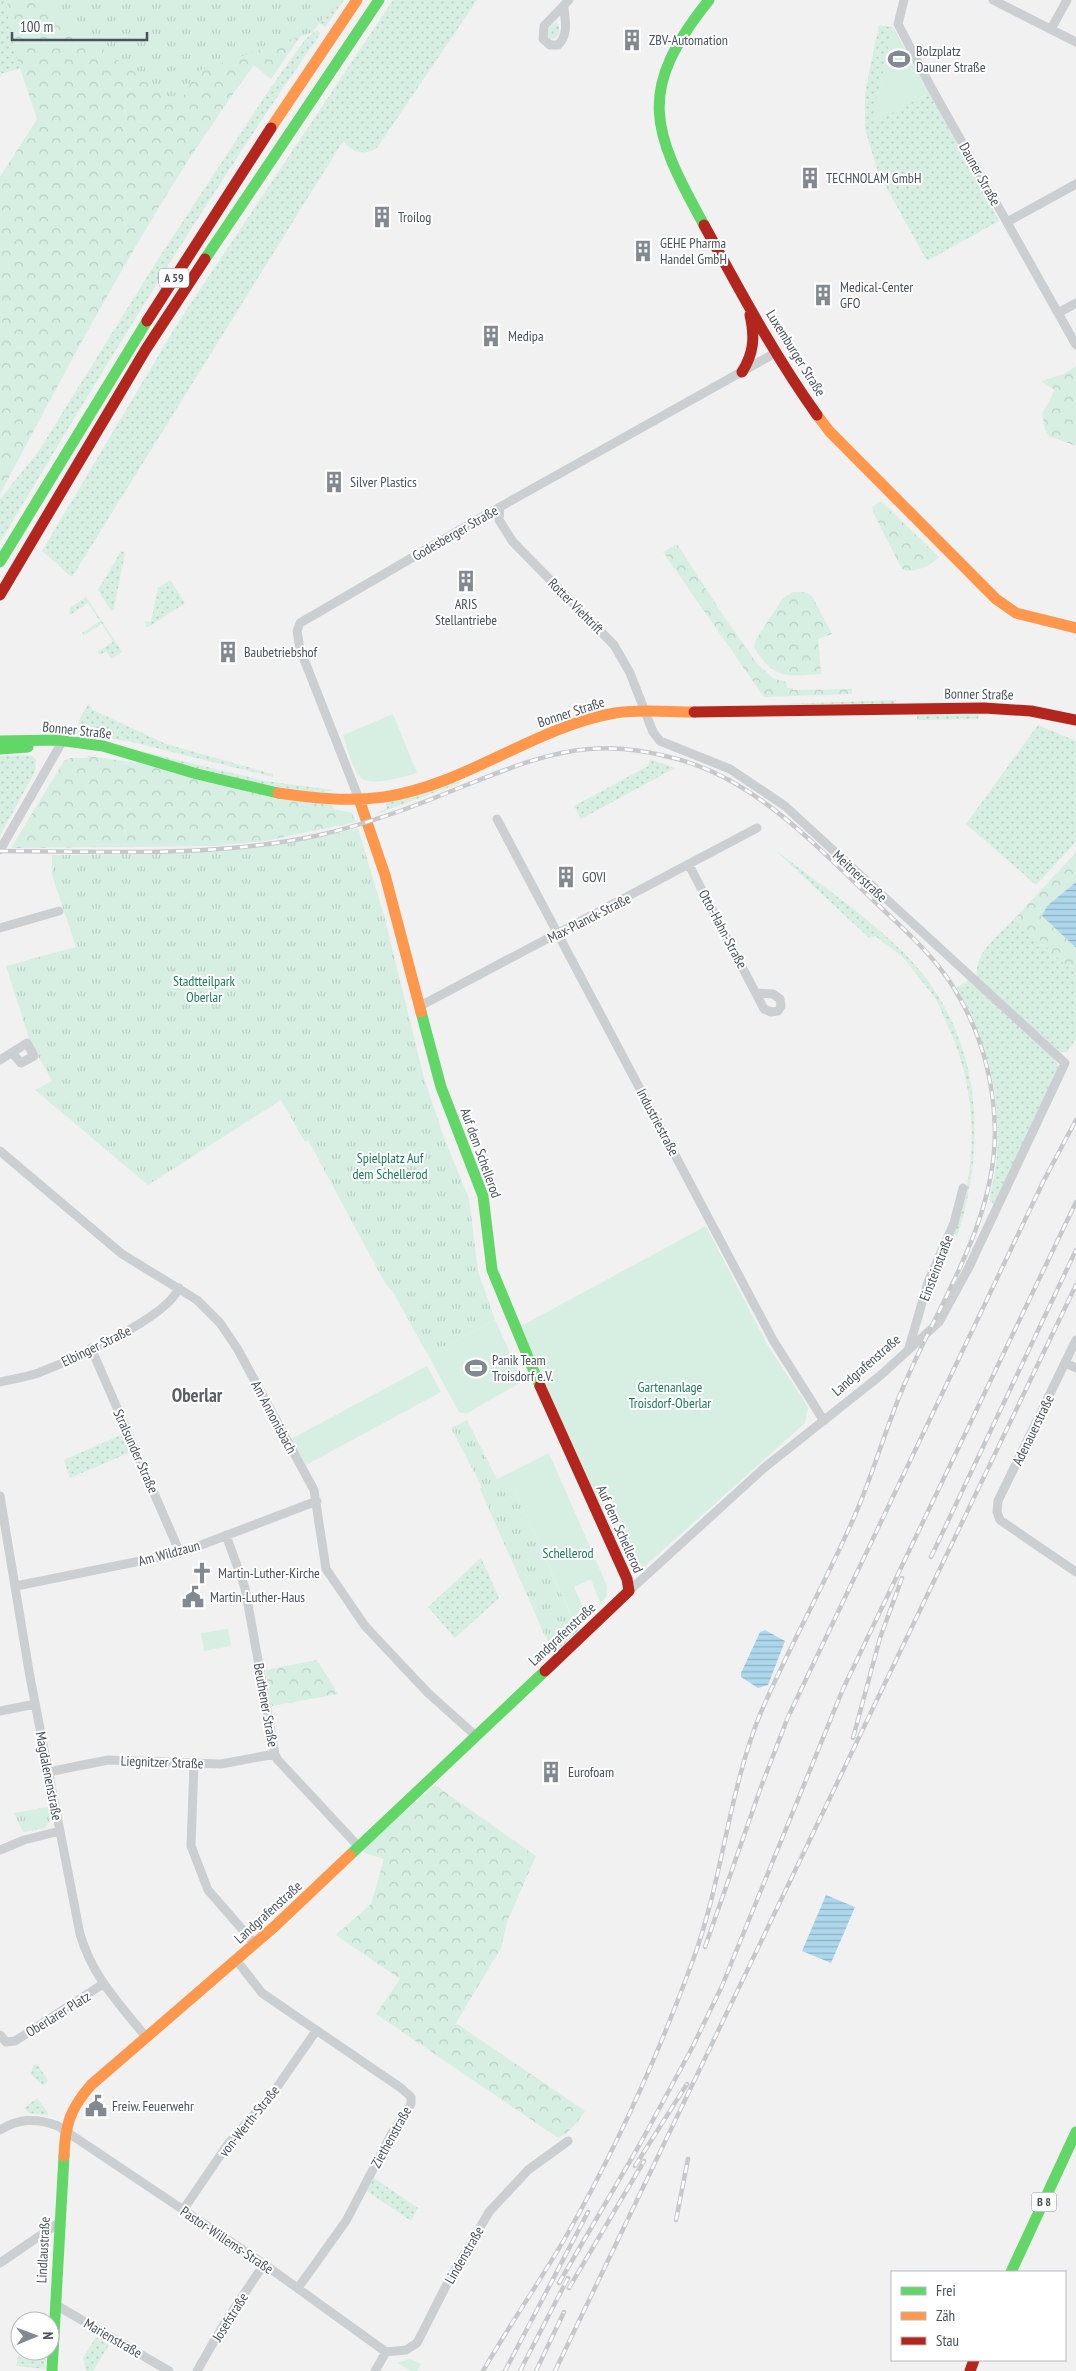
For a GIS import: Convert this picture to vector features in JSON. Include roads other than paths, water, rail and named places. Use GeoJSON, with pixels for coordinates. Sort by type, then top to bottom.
{"type":"FeatureCollection","features":[{"type":"Feature","properties":{"kind":"main road","name":"A 59"},"geometry":{"type":"LineString","coordinates":[[0,562],[140,331],[259,146],[357,0]]}},
{"type":"Feature","properties":{"kind":"main road","name":"A 59"},"geometry":{"type":"LineString","coordinates":[[0,595],[146,349],[286,136],[379,0]]}},
{"type":"Feature","properties":{"kind":"main road","name":"Luxemburger Straße"},"geometry":{"type":"LineString","coordinates":[[709,0],[685,28],[667,62],[660,91],[659,122],[669,159],[677,176],[742,295],[776,352],[830,432],[996,600],[1016,613],[1076,628]]}},
{"type":"Feature","properties":{"kind":"main road"},"geometry":{"type":"LineString","coordinates":[[742,295],[752,320],[755,345],[749,362],[742,372]]}},
{"type":"Feature","properties":{"kind":"main road","name":"Bonner Straße"},"geometry":{"type":"LineString","coordinates":[[0,741],[115,749],[149,760],[293,795],[359,799],[423,787],[584,720],[616,713],[984,708],[1032,711],[1076,720]]}},
{"type":"Feature","properties":{"kind":"main road","name":"Bonner Straße"},"geometry":{"type":"LineString","coordinates":[[0,749],[60,745]]}},
{"type":"Feature","properties":{"kind":"main road","name":"Auf dem Schellerod"},"geometry":{"type":"LineString","coordinates":[[359,799],[385,874],[440,1087],[483,1196],[488,1251],[498,1289],[627,1579],[629,1591]]}},
{"type":"Feature","properties":{"kind":"main road","name":"Landgrafenstraße"},"geometry":{"type":"LineString","coordinates":[[65,2131],[72,2110],[92,2083],[255,1944],[359,1848],[629,1591]]}},
{"type":"Feature","properties":{"kind":"main road","name":"Lindlaustraße"},"geometry":{"type":"LineString","coordinates":[[52,2371],[65,2131]]}},
{"type":"Feature","properties":{"kind":"main road","name":"B 8"},"geometry":{"type":"LineString","coordinates":[[1011,2271],[1076,2132]]}},
{"type":"Feature","properties":{"kind":"street","name":"Dauner Straße"},"geometry":{"type":"LineString","coordinates":[[904,0],[898,24],[932,89],[1076,345]]}},
{"type":"Feature","properties":{"kind":"street"},"geometry":{"type":"LineString","coordinates":[[993,0],[1076,42]]}},
{"type":"Feature","properties":{"kind":"street"},"geometry":{"type":"LineString","coordinates":[[1051,30],[1067,0]]}},
{"type":"Feature","properties":{"kind":"street"},"geometry":{"type":"LineString","coordinates":[[1007,222],[1076,184]]}},
{"type":"Feature","properties":{"kind":"street"},"geometry":{"type":"LineString","coordinates":[[1058,313],[1076,303]]}},
{"type":"Feature","properties":{"kind":"street","name":"Godesberger Straße"},"geometry":{"type":"LineString","coordinates":[[359,799],[300,649],[298,627],[304,619],[776,352]]}},
{"type":"Feature","properties":{"kind":"street","name":"Rotter Viehtrift"},"geometry":{"type":"LineString","coordinates":[[500,507],[499,520],[513,542],[614,645],[626,664],[645,712]]}},
{"type":"Feature","properties":{"kind":"street","name":"Meitnerstraße"},"geometry":{"type":"LineString","coordinates":[[645,712],[654,735],[660,742],[730,769],[785,806],[1066,1063]]}},
{"type":"Feature","properties":{"kind":"street"},"geometry":{"type":"LineString","coordinates":[[0,850],[60,745]]}},
{"type":"Feature","properties":{"kind":"street","name":"Industriestraße"},"geometry":{"type":"LineString","coordinates":[[497,819],[773,1340],[824,1420]]}},
{"type":"Feature","properties":{"kind":"street","name":"Max-Planck-Straße"},"geometry":{"type":"LineString","coordinates":[[420,1006],[757,828]]}},
{"type":"Feature","properties":{"kind":"street","name":"Otto-Hahn-Straße"},"geometry":{"type":"LineString","coordinates":[[689,865],[757,993]]}},
{"type":"Feature","properties":{"kind":"street"},"geometry":{"type":"LineString","coordinates":[[0,928],[59,911]]}},
{"type":"Feature","properties":{"kind":"street"},"geometry":{"type":"LineString","coordinates":[[0,1060],[13,1054]]}},
{"type":"Feature","properties":{"kind":"street","name":"Landgrafenstraße"},"geometry":{"type":"LineString","coordinates":[[629,1591],[770,1463],[881,1375],[908,1348],[939,1322],[969,1267],[1066,1063]]}},
{"type":"Feature","properties":{"kind":"street","name":"Am Annonisbach"},"geometry":{"type":"LineString","coordinates":[[0,1151],[122,1254],[179,1288],[209,1310],[230,1336],[308,1480],[317,1500],[325,1567],[365,1626],[428,1693],[476,1736]]}},
{"type":"Feature","properties":{"kind":"street","name":"Einsteinstraße"},"geometry":{"type":"LineString","coordinates":[[908,1348],[928,1282],[954,1223],[963,1188]]}},
{"type":"Feature","properties":{"kind":"street","name":"Elbinger Straße"},"geometry":{"type":"LineString","coordinates":[[0,1382],[36,1373],[148,1319],[172,1299],[179,1288]]}},
{"type":"Feature","properties":{"kind":"street","name":"Adenauerstraße"},"geometry":{"type":"LineString","coordinates":[[1076,1340],[998,1501],[997,1512],[1000,1520],[1076,1572]]}},
{"type":"Feature","properties":{"kind":"street","name":"Stralsunder Straße"},"geometry":{"type":"LineString","coordinates":[[91,1348],[180,1553]]}},
{"type":"Feature","properties":{"kind":"street"},"geometry":{"type":"LineString","coordinates":[[1065,1363],[1076,1368]]}},
{"type":"Feature","properties":{"kind":"street","name":"Magdalenenstraße"},"geometry":{"type":"LineString","coordinates":[[0,1496],[35,1704],[80,1934],[87,1957],[103,1984],[146,2038]]}},
{"type":"Feature","properties":{"kind":"street","name":"Am Wildzaun"},"geometry":{"type":"LineString","coordinates":[[16,1586],[180,1553],[317,1500]]}},
{"type":"Feature","properties":{"kind":"street","name":"Beuthener Straße"},"geometry":{"type":"LineString","coordinates":[[226,1535],[246,1588],[275,1754],[359,1848]]}},
{"type":"Feature","properties":{"kind":"street"},"geometry":{"type":"LineString","coordinates":[[0,1711],[35,1704]]}},
{"type":"Feature","properties":{"kind":"street","name":"Liegnitzer Straße"},"geometry":{"type":"LineString","coordinates":[[48,1772],[108,1760],[221,1764],[275,1754]]}},
{"type":"Feature","properties":{"kind":"street"},"geometry":{"type":"LineString","coordinates":[[194,1763],[191,1846],[208,1890],[255,1944]]}},
{"type":"Feature","properties":{"kind":"street"},"geometry":{"type":"LineString","coordinates":[[0,1850],[24,1840],[60,1831]]}},
{"type":"Feature","properties":{"kind":"street","name":"Ziethenstraße"},"geometry":{"type":"LineString","coordinates":[[237,1960],[262,1993],[408,2093],[411,2100],[346,2221],[298,2288]]}},
{"type":"Feature","properties":{"kind":"street","name":"Oberlarer Platz"},"geometry":{"type":"LineString","coordinates":[[0,2035],[6,2042],[11,2042],[103,1984]]}},
{"type":"Feature","properties":{"kind":"street","name":"von-Werth-Straße"},"geometry":{"type":"LineString","coordinates":[[183,2210],[228,2144],[284,2079],[316,2031]]}},
{"type":"Feature","properties":{"kind":"street"},"geometry":{"type":"LineString","coordinates":[[0,2130],[14,2122],[38,2120],[58,2126],[65,2131]]}},
{"type":"Feature","properties":{"kind":"street","name":"Pastor-Willems-Straße"},"geometry":{"type":"LineString","coordinates":[[65,2131],[264,2264],[386,2352]]}},
{"type":"Feature","properties":{"kind":"street","name":"Lindenstraße"},"geometry":{"type":"LineString","coordinates":[[386,2352],[406,2350],[416,2343],[448,2282],[489,2212],[528,2170],[568,2141]]}},
{"type":"Feature","properties":{"kind":"street"},"geometry":{"type":"LineString","coordinates":[[0,2263],[60,2222]]}},
{"type":"Feature","properties":{"kind":"street","name":"Josefstraße"},"geometry":{"type":"LineString","coordinates":[[197,2371],[264,2264]]}},
{"type":"Feature","properties":{"kind":"street","name":"Marienstraße"},"geometry":{"type":"LineString","coordinates":[[56,2305],[169,2371]]}},
{"type":"Feature","properties":{"kind":"street"},"geometry":{"type":"LineString","coordinates":[[374,2371],[386,2352]]}},
{"type":"Feature","properties":{"kind":"water"},"geometry":{"type":"Polygon","coordinates":[[[1076,882],[1076,948],[1042,916],[1047,906],[1076,882]]]}},
{"type":"Feature","properties":{"kind":"water"},"geometry":{"type":"Polygon","coordinates":[[[765,1630],[785,1641],[768,1685],[758,1688],[741,1677],[741,1673],[760,1632],[765,1630]]]}},
{"type":"Feature","properties":{"kind":"water"},"geometry":{"type":"Polygon","coordinates":[[[826,1895],[855,1907],[831,1963],[802,1951],[826,1895]]]}},
{"type":"Feature","properties":{"kind":"railway"},"geometry":{"type":"LineString","coordinates":[[0,851],[161,852],[241,847],[280,842],[320,835],[371,821],[537,759],[571,751],[608,748],[656,754],[696,765],[725,778],[753,794],[804,834],[828,856],[905,930],[944,973],[962,1002],[984,1055],[992,1092],[995,1131],[993,1165],[986,1198],[976,1230],[905,1383],[855,1515],[761,1712],[741,1773],[703,1929],[680,1996],[650,2067],[618,2138],[583,2206],[483,2371]]}},
{"type":"Feature","properties":{"kind":"railway"},"geometry":{"type":"LineString","coordinates":[[705,1947],[761,1787],[788,1717],[1043,1182],[1076,1120]]}},
{"type":"Feature","properties":{"kind":"railway"},"geometry":{"type":"LineString","coordinates":[[559,2283],[640,2144],[692,2048],[722,1986],[843,1689],[1076,1202]]}},
{"type":"Feature","properties":{"kind":"railway"},"geometry":{"type":"LineString","coordinates":[[931,1557],[1076,1250]]}},
{"type":"Feature","properties":{"kind":"railway"},"geometry":{"type":"LineString","coordinates":[[555,2371],[1076,1285]]}},
{"type":"Feature","properties":{"kind":"railway"},"geometry":{"type":"LineString","coordinates":[[853,1738],[880,1638],[902,1578]]}},
{"type":"Feature","properties":{"kind":"railway"},"geometry":{"type":"LineString","coordinates":[[635,2166],[687,2084]]}},
{"type":"Feature","properties":{"kind":"railway"},"geometry":{"type":"LineString","coordinates":[[676,2220],[688,2159]]}},
{"type":"Feature","properties":{"kind":"railway"},"geometry":{"type":"LineString","coordinates":[[569,2288],[644,2161]]}},
{"type":"Feature","properties":{"kind":"railway"},"geometry":{"type":"LineString","coordinates":[[505,2371],[588,2212]]}},
{"type":"Feature","properties":{"kind":"railway"},"geometry":{"type":"LineString","coordinates":[[520,2371],[568,2278]]}},
{"type":"Feature","properties":{"kind":"railway"},"geometry":{"type":"LineString","coordinates":[[536,2371],[564,2312]]}},
{"type":"Feature","properties":{"kind":"place","name":"ZBV-Automation"},"geometry":{"type":"Point","coordinates":[632,40]}},
{"type":"Feature","properties":{"kind":"place","name":"Bolzplatz Dauner Straße"},"geometry":{"type":"Point","coordinates":[899,59]}},
{"type":"Feature","properties":{"kind":"place","name":"TECHNOLAM GmbH"},"geometry":{"type":"Point","coordinates":[810,178]}},
{"type":"Feature","properties":{"kind":"place","name":"Troilog"},"geometry":{"type":"Point","coordinates":[382,217]}},
{"type":"Feature","properties":{"kind":"place","name":"GEHE Pharma Handel GmbH"},"geometry":{"type":"Point","coordinates":[643,251]}},
{"type":"Feature","properties":{"kind":"place","name":"Medical-Center GFO"},"geometry":{"type":"Point","coordinates":[823,295]}},
{"type":"Feature","properties":{"kind":"place","name":"Medipa"},"geometry":{"type":"Point","coordinates":[491,336]}},
{"type":"Feature","properties":{"kind":"place","name":"Silver Plastics"},"geometry":{"type":"Point","coordinates":[334,482]}},
{"type":"Feature","properties":{"kind":"place","name":"ARIS Stellantriebe"},"geometry":{"type":"Point","coordinates":[466,581]}},
{"type":"Feature","properties":{"kind":"place","name":"Baubetriebshof"},"geometry":{"type":"Point","coordinates":[228,652]}},
{"type":"Feature","properties":{"kind":"place","name":"GOVI"},"geometry":{"type":"Point","coordinates":[566,877]}},
{"type":"Feature","properties":{"kind":"place","name":"Panik Team Troisdorf e.V."},"geometry":{"type":"Point","coordinates":[476,1368]}},
{"type":"Feature","properties":{"kind":"place","name":"Martin-Luther-Kirche"},"geometry":{"type":"Point","coordinates":[202,1573]}},
{"type":"Feature","properties":{"kind":"place","name":"Martin-Luther-Haus"},"geometry":{"type":"Point","coordinates":[193,1597]}},
{"type":"Feature","properties":{"kind":"place","name":"Eurofoam"},"geometry":{"type":"Point","coordinates":[551,1772]}},
{"type":"Feature","properties":{"kind":"place","name":"Freiw. Feuerwehr"},"geometry":{"type":"Point","coordinates":[96,2106]}},
{"type":"Feature","properties":{"kind":"district","name":"Oberlar"},"geometry":{"type":"Point","coordinates":[197,1395]}},
{"type":"Feature","properties":{"kind":"park label","name":"Stadtteilpark Oberlar"},"geometry":{"type":"Point","coordinates":[204,990]}},
{"type":"Feature","properties":{"kind":"park label","name":"Spielplatz Auf dem Schellerod"},"geometry":{"type":"Point","coordinates":[390,1166]}},
{"type":"Feature","properties":{"kind":"park label","name":"Gartenanlage Troisdorf-Oberlar"},"geometry":{"type":"Point","coordinates":[670,1395]}},
{"type":"Feature","properties":{"kind":"park label","name":"Schellerod"},"geometry":{"type":"Point","coordinates":[568,1553]}}]}
